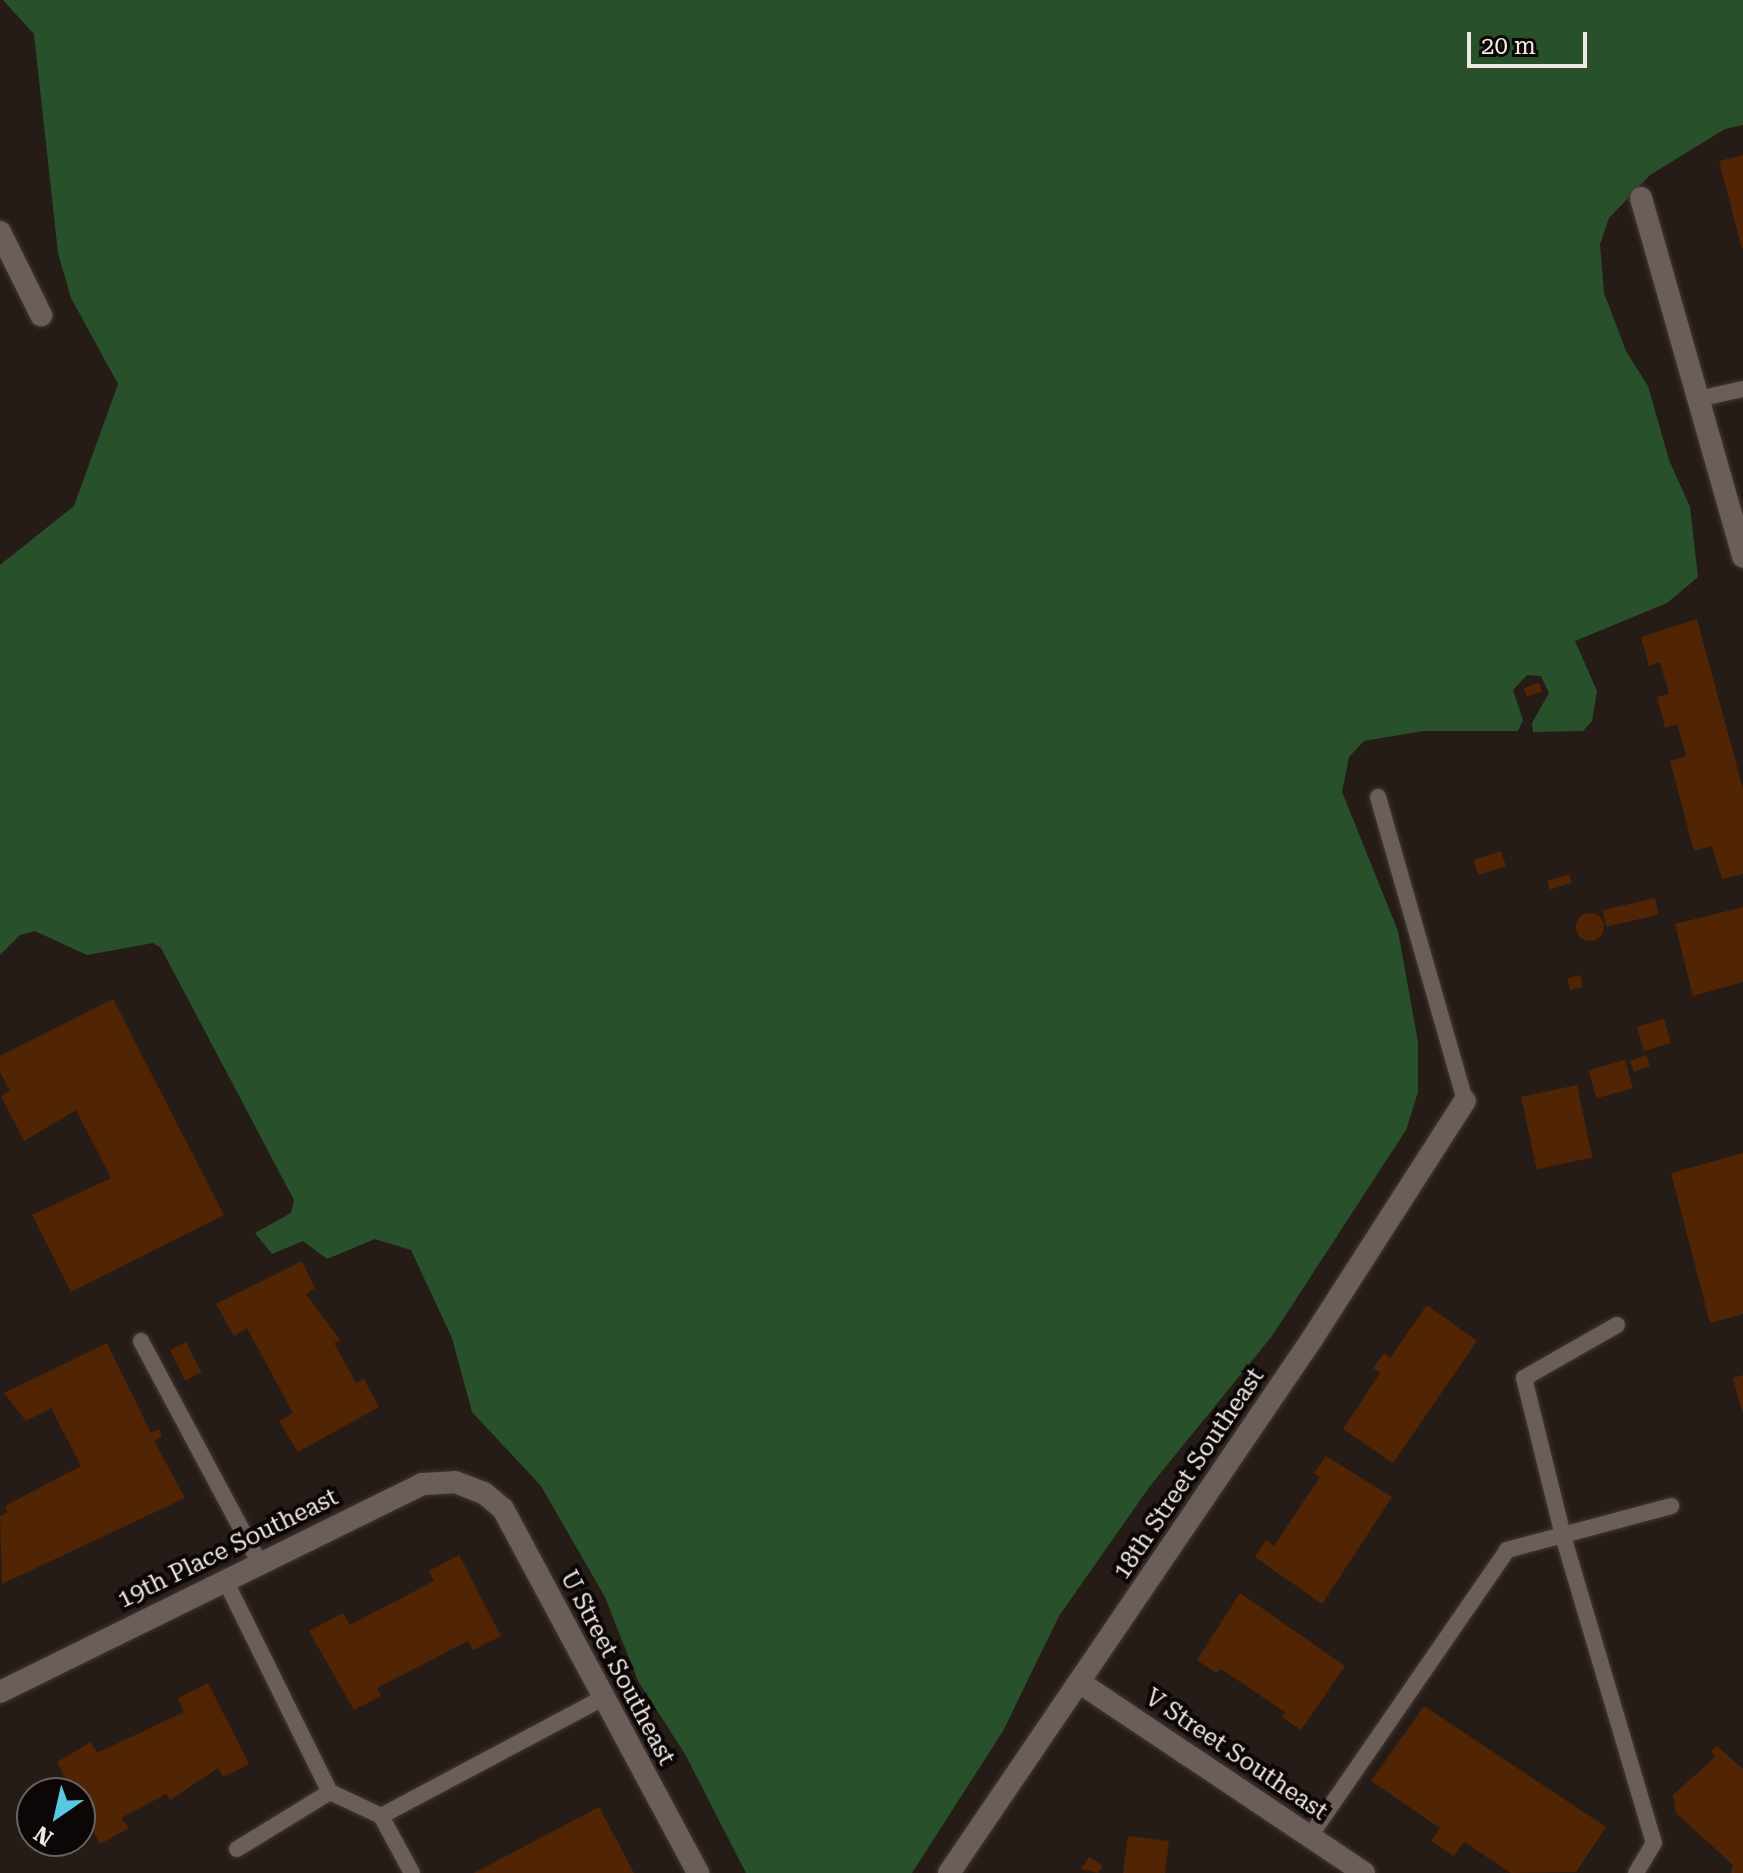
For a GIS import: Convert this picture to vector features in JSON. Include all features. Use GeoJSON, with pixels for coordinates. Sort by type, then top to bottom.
{"type":"FeatureCollection","features":[{"type":"Feature","properties":{"kind":"street"},"geometry":{"type":"LineString","coordinates":[[1641,198],[1743,557]]}},
{"type":"Feature","properties":{"kind":"street"},"geometry":{"type":"LineString","coordinates":[[0,232],[41,315]]}},
{"type":"Feature","properties":{"kind":"street","name":"18th Street Southeast"},"geometry":{"type":"LineString","coordinates":[[949,1873],[1312,1339],[1465,1101]]}},
{"type":"Feature","properties":{"kind":"street","name":"19th Place Southeast"},"geometry":{"type":"LineString","coordinates":[[0,1692],[422,1484],[455,1482],[484,1493]]}},
{"type":"Feature","properties":{"kind":"street","name":"U Street Southeast"},"geometry":{"type":"LineString","coordinates":[[484,1493],[503,1509],[698,1873]]}},
{"type":"Feature","properties":{"kind":"street","name":"V Street Southeast"},"geometry":{"type":"LineString","coordinates":[[1079,1682],[1364,1873]]}},
{"type":"Feature","properties":{"kind":"lane"},"geometry":{"type":"LineString","coordinates":[[1698,399],[1743,389]]}},
{"type":"Feature","properties":{"kind":"lane"},"geometry":{"type":"LineString","coordinates":[[1378,797],[1465,1101]]}},
{"type":"Feature","properties":{"kind":"lane"},"geometry":{"type":"LineString","coordinates":[[1617,1325],[1524,1378],[1563,1536],[1654,1843],[1636,1873]]}},
{"type":"Feature","properties":{"kind":"lane"},"geometry":{"type":"LineString","coordinates":[[141,1341],[259,1562]]}},
{"type":"Feature","properties":{"kind":"lane"},"geometry":{"type":"LineString","coordinates":[[1310,1836],[1507,1550],[1671,1506]]}},
{"type":"Feature","properties":{"kind":"lane"},"geometry":{"type":"LineString","coordinates":[[225,1580],[330,1792],[381,1816],[412,1873]]}},
{"type":"Feature","properties":{"kind":"lane"},"geometry":{"type":"LineString","coordinates":[[381,1816],[603,1698]]}},
{"type":"Feature","properties":{"kind":"lane"},"geometry":{"type":"LineString","coordinates":[[237,1849],[330,1792]]}},
{"type":"Feature","properties":{"kind":"green space"},"geometry":{"type":"Polygon","coordinates":[[[3,0],[1743,0],[1743,125],[1725,129],[1650,175],[1609,218],[1600,244],[1604,293],[1626,351],[1648,386],[1669,460],[1690,507],[1698,577],[1667,603],[1575,641],[1597,691],[1592,721],[1583,731],[1533,732],[1532,723],[1549,693],[1541,676],[1527,675],[1513,690],[1523,720],[1518,731],[1423,731],[1364,741],[1349,757],[1342,792],[1398,931],[1418,1042],[1418,1092],[1406,1130],[1272,1336],[1150,1486],[1059,1616],[1003,1731],[912,1873],[746,1873],[685,1754],[638,1681],[605,1597],[541,1486],[472,1412],[452,1338],[411,1250],[375,1239],[327,1259],[303,1241],[272,1254],[255,1233],[291,1213],[294,1200],[161,948],[153,943],[87,955],[35,931],[20,935],[0,955],[0,565],[74,506],[118,384],[71,298],[58,253],[34,34],[3,0]]]}},
{"type":"Feature","properties":{"kind":"building"},"geometry":{"type":"Polygon","coordinates":[[[1743,155],[1743,248],[1742,249],[1719,161],[1743,155]]]}},
{"type":"Feature","properties":{"kind":"building"},"geometry":{"type":"Polygon","coordinates":[[[1697,619],[1743,789],[1743,874],[1722,879],[1712,846],[1694,851],[1670,761],[1686,756],[1677,724],[1665,728],[1657,697],[1669,694],[1660,662],[1649,666],[1641,637],[1697,619]]]}},
{"type":"Feature","properties":{"kind":"building"},"geometry":{"type":"Polygon","coordinates":[[[1539,683],[1542,692],[1527,697],[1524,688],[1539,683]]]}},
{"type":"Feature","properties":{"kind":"building"},"geometry":{"type":"Polygon","coordinates":[[[1501,851],[1506,866],[1478,875],[1473,860],[1501,851]]]}},
{"type":"Feature","properties":{"kind":"building"},"geometry":{"type":"Polygon","coordinates":[[[1569,874],[1572,883],[1550,890],[1547,881],[1569,874]]]}},
{"type":"Feature","properties":{"kind":"building"},"geometry":{"type":"Polygon","coordinates":[[[1655,898],[1659,915],[1606,927],[1602,910],[1655,898]]]}},
{"type":"Feature","properties":{"kind":"building"},"geometry":{"type":"Polygon","coordinates":[[[1743,907],[1743,982],[1693,996],[1675,924],[1743,907]]]}},
{"type":"Feature","properties":{"kind":"building"},"geometry":{"type":"Polygon","coordinates":[[[1590,913],[1600,917],[1604,927],[1600,937],[1590,941],[1580,937],[1576,927],[1580,917],[1590,913]]]}},
{"type":"Feature","properties":{"kind":"building"},"geometry":{"type":"Polygon","coordinates":[[[1580,975],[1583,987],[1570,990],[1567,978],[1580,975]]]}},
{"type":"Feature","properties":{"kind":"building"},"geometry":{"type":"Polygon","coordinates":[[[113,999],[224,1215],[71,1292],[32,1215],[111,1178],[76,1110],[24,1141],[1,1096],[10,1091],[0,1072],[0,1056],[113,999]]]}},
{"type":"Feature","properties":{"kind":"building"},"geometry":{"type":"Polygon","coordinates":[[[1664,1019],[1671,1043],[1644,1051],[1637,1027],[1664,1019]]]}},
{"type":"Feature","properties":{"kind":"building"},"geometry":{"type":"Polygon","coordinates":[[[1646,1055],[1650,1066],[1634,1072],[1630,1061],[1646,1055]]]}},
{"type":"Feature","properties":{"kind":"building"},"geometry":{"type":"Polygon","coordinates":[[[1625,1060],[1633,1088],[1596,1098],[1588,1070],[1625,1060]]]}},
{"type":"Feature","properties":{"kind":"building"},"geometry":{"type":"Polygon","coordinates":[[[1577,1085],[1592,1157],[1537,1169],[1521,1097],[1577,1085]]]}},
{"type":"Feature","properties":{"kind":"building"},"geometry":{"type":"Polygon","coordinates":[[[1743,1153],[1743,1314],[1710,1323],[1671,1173],[1743,1153]]]}},
{"type":"Feature","properties":{"kind":"building"},"geometry":{"type":"Polygon","coordinates":[[[302,1261],[315,1288],[306,1294],[341,1341],[334,1343],[356,1383],[364,1379],[379,1407],[298,1452],[279,1421],[293,1413],[247,1328],[234,1336],[216,1304],[302,1261]]]}},
{"type":"Feature","properties":{"kind":"building"},"geometry":{"type":"Polygon","coordinates":[[[1427,1305],[1477,1341],[1393,1463],[1343,1429],[1380,1373],[1373,1368],[1384,1353],[1390,1358],[1427,1305]]]}},
{"type":"Feature","properties":{"kind":"building"},"geometry":{"type":"Polygon","coordinates":[[[186,1342],[201,1372],[185,1380],[170,1350],[186,1342]]]}},
{"type":"Feature","properties":{"kind":"building"},"geometry":{"type":"Polygon","coordinates":[[[107,1343],[151,1433],[159,1429],[162,1436],[154,1441],[185,1498],[2,1584],[0,1516],[8,1512],[5,1506],[81,1466],[51,1408],[26,1421],[4,1393],[107,1343]]]}},
{"type":"Feature","properties":{"kind":"building"},"geometry":{"type":"Polygon","coordinates":[[[1743,1375],[1743,1412],[1742,1412],[1733,1378],[1743,1375]]]}},
{"type":"Feature","properties":{"kind":"building"},"geometry":{"type":"Polygon","coordinates":[[[1326,1456],[1392,1497],[1322,1604],[1255,1557],[1266,1540],[1274,1546],[1320,1477],[1314,1473],[1326,1456]]]}},
{"type":"Feature","properties":{"kind":"building"},"geometry":{"type":"Polygon","coordinates":[[[459,1555],[501,1636],[473,1650],[468,1641],[377,1688],[381,1696],[354,1710],[309,1631],[343,1613],[350,1625],[434,1581],[429,1571],[459,1555]]]}},
{"type":"Feature","properties":{"kind":"building"},"geometry":{"type":"Polygon","coordinates":[[[1240,1593],[1345,1666],[1301,1730],[1282,1717],[1285,1712],[1221,1669],[1216,1673],[1197,1660],[1240,1593]]]}},
{"type":"Feature","properties":{"kind":"building"},"geometry":{"type":"Polygon","coordinates":[[[208,1683],[249,1764],[223,1777],[218,1768],[170,1800],[166,1794],[121,1818],[129,1828],[100,1844],[96,1836],[96,1777],[65,1777],[57,1762],[91,1742],[97,1753],[184,1712],[178,1698],[208,1683]]]}},
{"type":"Feature","properties":{"kind":"building"},"geometry":{"type":"Polygon","coordinates":[[[1424,1706],[1606,1827],[1576,1872],[1511,1873],[1464,1842],[1454,1856],[1431,1841],[1440,1828],[1371,1781],[1424,1706]]]}},
{"type":"Feature","properties":{"kind":"building"},"geometry":{"type":"Polygon","coordinates":[[[1717,1746],[1743,1769],[1743,1873],[1731,1873],[1733,1865],[1676,1813],[1673,1795],[1715,1757],[1711,1751],[1717,1746]]]}},
{"type":"Feature","properties":{"kind":"building"},"geometry":{"type":"Polygon","coordinates":[[[599,1807],[634,1873],[474,1873],[599,1807]]]}},
{"type":"Feature","properties":{"kind":"building"},"geometry":{"type":"Polygon","coordinates":[[[1128,1836],[1169,1841],[1165,1873],[1123,1873],[1128,1836]]]}},
{"type":"Feature","properties":{"kind":"building"},"geometry":{"type":"Polygon","coordinates":[[[1089,1857],[1103,1866],[1098,1873],[1081,1869],[1089,1857]]]}}]}
